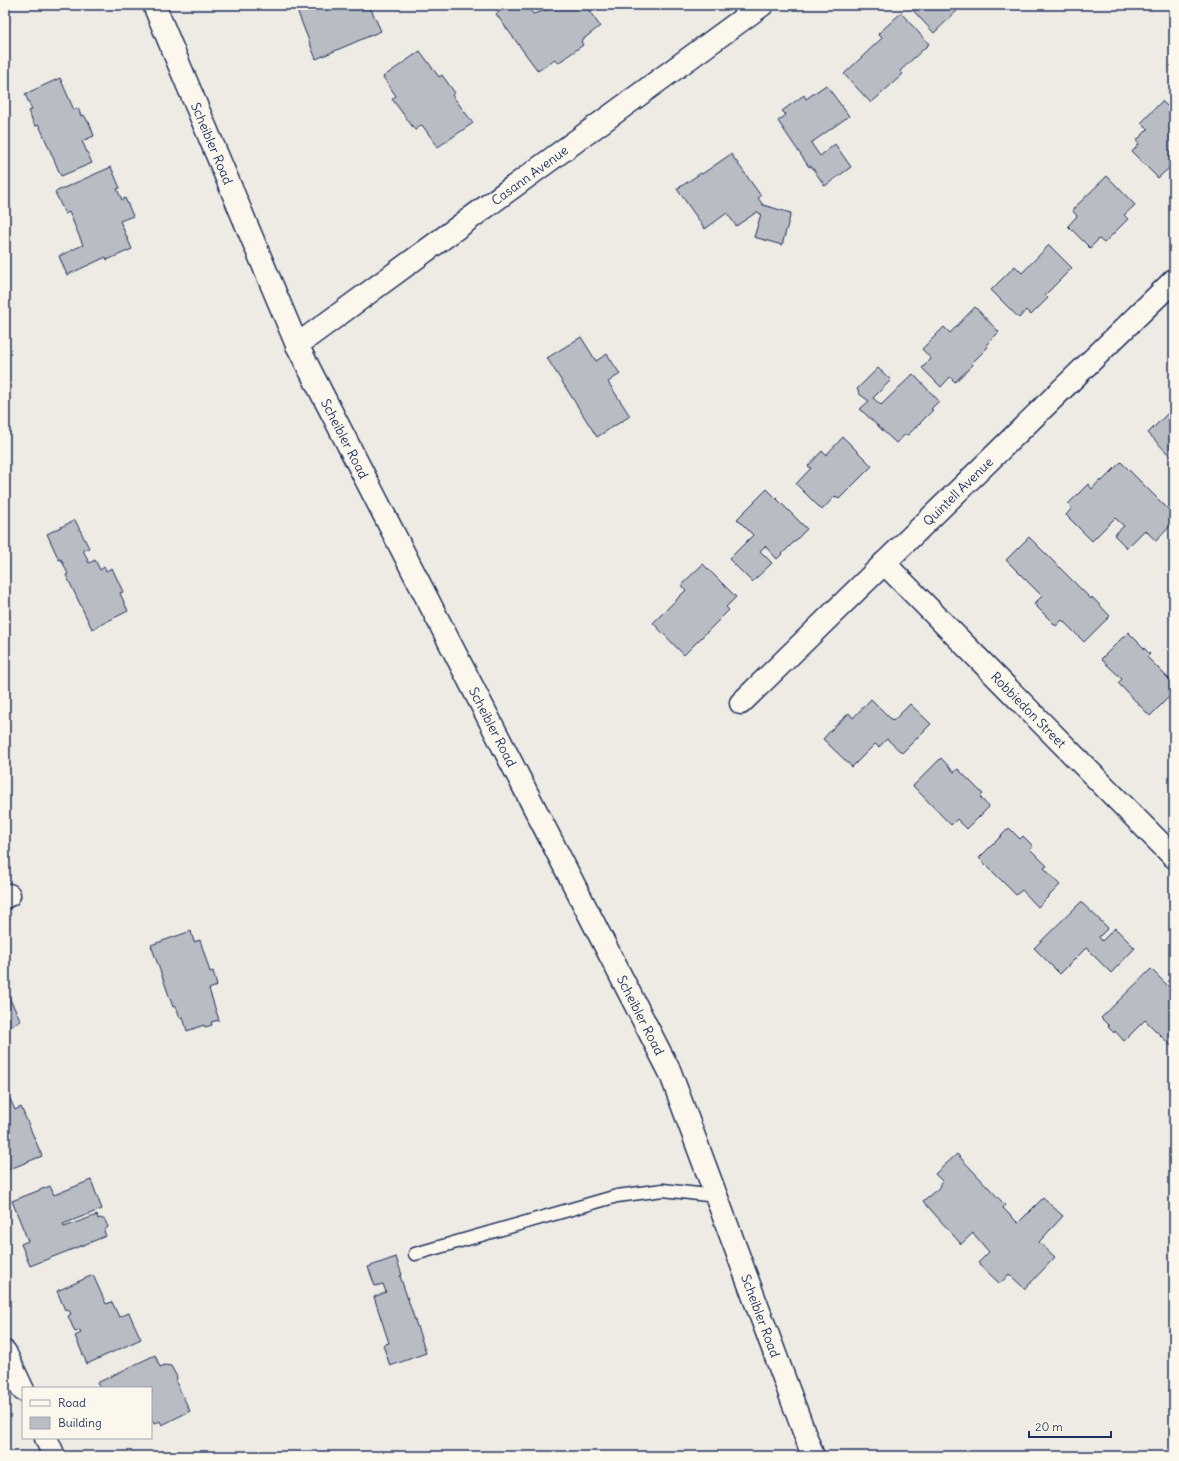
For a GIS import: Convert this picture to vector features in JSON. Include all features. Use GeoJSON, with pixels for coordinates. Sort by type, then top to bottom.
{"type":"FeatureCollection","features":[{"type":"Feature","properties":{"kind":"street","name":"Scheibler Road"},"geometry":{"type":"LineString","coordinates":[[154,5],[297,345],[670,1072],[813,1456]]}},
{"type":"Feature","properties":{"kind":"street","name":"Casann Avenue"},"geometry":{"type":"LineString","coordinates":[[297,345],[762,5]]}},
{"type":"Feature","properties":{"kind":"street","name":"Quintell Avenue"},"geometry":{"type":"LineString","coordinates":[[742,703],[1174,280]]}},
{"type":"Feature","properties":{"kind":"street","name":"Robbiedon Street"},"geometry":{"type":"LineString","coordinates":[[884,563],[1174,856]]}},
{"type":"Feature","properties":{"kind":"street"},"geometry":{"type":"LineString","coordinates":[[5,1352],[22,1388]]}},
{"type":"Feature","properties":{"kind":"street"},"geometry":{"type":"LineString","coordinates":[[46,1439],[54,1456]]}},
{"type":"Feature","properties":{"kind":"lane"},"geometry":{"type":"LineString","coordinates":[[415,1254],[617,1196],[663,1190],[716,1196]]}},
{"type":"Feature","properties":{"kind":"building"},"geometry":{"type":"Polygon","coordinates":[[[295,5],[369,5],[381,31],[316,59],[295,5]]]}},
{"type":"Feature","properties":{"kind":"building"},"geometry":{"type":"Polygon","coordinates":[[[509,5],[526,5],[533,14],[564,5],[585,5],[600,26],[581,41],[583,45],[558,63],[555,59],[538,71],[496,14],[509,5]]]}},
{"type":"Feature","properties":{"kind":"building"},"geometry":{"type":"Polygon","coordinates":[[[908,5],[963,5],[934,33],[908,5]]]}},
{"type":"Feature","properties":{"kind":"building"},"geometry":{"type":"Polygon","coordinates":[[[901,13],[929,44],[900,71],[903,74],[871,103],[844,74],[882,38],[878,34],[901,13]]]}},
{"type":"Feature","properties":{"kind":"building"},"geometry":{"type":"Polygon","coordinates":[[[420,51],[439,77],[442,75],[455,93],[452,95],[473,123],[438,147],[422,125],[415,130],[392,99],[396,96],[383,77],[420,51]]]}},
{"type":"Feature","properties":{"kind":"building"},"geometry":{"type":"Polygon","coordinates":[[[60,78],[74,110],[78,108],[81,116],[84,115],[89,122],[94,136],[82,141],[92,163],[61,176],[39,125],[35,126],[28,111],[32,110],[25,94],[60,78]]]}},
{"type":"Feature","properties":{"kind":"building"},"geometry":{"type":"Polygon","coordinates":[[[826,85],[849,116],[811,143],[820,156],[835,144],[851,167],[825,186],[811,166],[809,167],[778,121],[786,115],[782,111],[804,95],[806,99],[826,85]]]}},
{"type":"Feature","properties":{"kind":"building"},"geometry":{"type":"Polygon","coordinates":[[[1162,101],[1172,111],[1174,110],[1174,169],[1172,171],[1169,168],[1158,178],[1132,152],[1139,144],[1136,141],[1148,129],[1141,123],[1162,101]]]}},
{"type":"Feature","properties":{"kind":"building"},"geometry":{"type":"Polygon","coordinates":[[[731,154],[761,196],[758,198],[763,205],[791,213],[782,245],[754,237],[761,214],[757,212],[736,226],[727,213],[705,229],[677,189],[731,154]]]}},
{"type":"Feature","properties":{"kind":"building"},"geometry":{"type":"Polygon","coordinates":[[[111,167],[120,188],[117,189],[122,200],[125,198],[133,216],[120,221],[132,249],[107,260],[106,257],[67,275],[59,256],[83,245],[69,212],[65,214],[55,192],[111,167]]]}},
{"type":"Feature","properties":{"kind":"building"},"geometry":{"type":"Polygon","coordinates":[[[1107,176],[1135,205],[1124,215],[1128,219],[1104,243],[1099,239],[1090,248],[1068,226],[1077,216],[1072,210],[1107,176]]]}},
{"type":"Feature","properties":{"kind":"building"},"geometry":{"type":"Polygon","coordinates":[[[1049,245],[1072,268],[1045,295],[1048,298],[1031,315],[1026,310],[1019,318],[991,290],[1015,266],[1022,273],[1049,245]]]}},
{"type":"Feature","properties":{"kind":"building"},"geometry":{"type":"Polygon","coordinates":[[[975,307],[999,332],[986,345],[988,347],[972,363],[973,365],[955,382],[950,377],[941,387],[922,368],[931,359],[922,349],[944,327],[950,333],[975,307]]]}},
{"type":"Feature","properties":{"kind":"building"},"geometry":{"type":"Polygon","coordinates":[[[581,337],[596,361],[607,354],[620,374],[608,382],[630,416],[597,437],[547,358],[581,337]]]}},
{"type":"Feature","properties":{"kind":"building"},"geometry":{"type":"Polygon","coordinates":[[[878,368],[891,380],[873,398],[881,405],[913,374],[939,401],[931,409],[933,410],[908,435],[906,434],[896,443],[860,409],[869,401],[858,393],[859,392],[857,389],[878,368]]]}},
{"type":"Feature","properties":{"kind":"building"},"geometry":{"type":"Polygon","coordinates":[[[1174,407],[1174,460],[1148,433],[1174,407]]]}},
{"type":"Feature","properties":{"kind":"building"},"geometry":{"type":"Polygon","coordinates":[[[843,437],[872,466],[839,499],[835,496],[822,510],[796,484],[811,468],[808,466],[822,451],[826,455],[843,437]]]}},
{"type":"Feature","properties":{"kind":"building"},"geometry":{"type":"Polygon","coordinates":[[[1121,462],[1174,515],[1174,522],[1156,541],[1145,530],[1127,548],[1114,535],[1124,526],[1115,518],[1092,541],[1066,515],[1072,508],[1068,504],[1088,484],[1092,489],[1121,462]]]}},
{"type":"Feature","properties":{"kind":"building"},"geometry":{"type":"Polygon","coordinates":[[[767,489],[807,529],[777,559],[765,546],[760,551],[772,563],[752,582],[729,559],[753,535],[737,519],[767,489]]]}},
{"type":"Feature","properties":{"kind":"building"},"geometry":{"type":"Polygon","coordinates":[[[75,520],[89,548],[83,550],[89,563],[95,560],[100,570],[104,567],[106,571],[112,568],[123,592],[120,593],[128,611],[92,629],[66,575],[68,574],[61,559],[59,560],[47,534],[75,520]]]}},
{"type":"Feature","properties":{"kind":"building"},"geometry":{"type":"Polygon","coordinates":[[[1029,537],[1110,616],[1084,642],[1062,620],[1056,626],[1034,604],[1042,596],[1006,560],[1029,537]]]}},
{"type":"Feature","properties":{"kind":"building"},"geometry":{"type":"Polygon","coordinates":[[[703,564],[736,597],[726,607],[729,610],[684,655],[653,623],[686,590],[681,585],[703,564]]]}},
{"type":"Feature","properties":{"kind":"building"},"geometry":{"type":"Polygon","coordinates":[[[1128,632],[1150,654],[1147,657],[1174,684],[1174,692],[1150,716],[1118,683],[1122,679],[1101,659],[1128,632]]]}},
{"type":"Feature","properties":{"kind":"building"},"geometry":{"type":"Polygon","coordinates":[[[871,699],[893,721],[910,704],[931,724],[902,753],[887,739],[879,747],[875,744],[852,767],[823,739],[849,713],[853,718],[871,699]]]}},
{"type":"Feature","properties":{"kind":"building"},"geometry":{"type":"Polygon","coordinates":[[[1174,730],[1174,743],[1168,737],[1174,730]]]}},
{"type":"Feature","properties":{"kind":"building"},"geometry":{"type":"Polygon","coordinates":[[[941,758],[954,772],[958,769],[983,794],[980,797],[989,807],[967,829],[957,819],[951,825],[913,786],[941,758]]]}},
{"type":"Feature","properties":{"kind":"building"},"geometry":{"type":"Polygon","coordinates":[[[1009,828],[1020,839],[1023,836],[1033,846],[1030,849],[1047,866],[1044,868],[1060,885],[1038,907],[1022,890],[1016,895],[979,858],[1009,828]]]}},
{"type":"Feature","properties":{"kind":"building"},"geometry":{"type":"Polygon","coordinates":[[[1081,902],[1108,928],[1099,937],[1102,941],[1115,928],[1135,948],[1111,973],[1086,948],[1060,974],[1034,948],[1081,902]]]}},
{"type":"Feature","properties":{"kind":"building"},"geometry":{"type":"Polygon","coordinates":[[[191,931],[194,942],[200,940],[210,972],[213,971],[217,986],[209,989],[219,1020],[211,1022],[212,1025],[205,1027],[204,1025],[187,1031],[183,1017],[180,1018],[176,1006],[173,1007],[151,945],[191,931]]]}},
{"type":"Feature","properties":{"kind":"building"},"geometry":{"type":"Polygon","coordinates":[[[1151,969],[1174,992],[1174,1049],[1145,1020],[1124,1041],[1115,1031],[1114,1033],[1108,1027],[1109,1026],[1101,1018],[1151,969]]]}},
{"type":"Feature","properties":{"kind":"building"},"geometry":{"type":"Polygon","coordinates":[[[5,990],[21,1021],[5,1029],[5,990]]]}},
{"type":"Feature","properties":{"kind":"building"},"geometry":{"type":"Polygon","coordinates":[[[5,1088],[15,1110],[21,1107],[42,1156],[5,1171],[5,1088]]]}},
{"type":"Feature","properties":{"kind":"building"},"geometry":{"type":"Polygon","coordinates":[[[957,1154],[1005,1205],[1003,1208],[1018,1223],[1043,1198],[1063,1216],[1039,1242],[1055,1257],[1025,1289],[1009,1274],[1000,1284],[978,1263],[989,1252],[973,1233],[961,1244],[923,1201],[941,1186],[940,1184],[943,1182],[935,1174],[957,1154]]]}},
{"type":"Feature","properties":{"kind":"building"},"geometry":{"type":"Polygon","coordinates":[[[91,1180],[102,1209],[63,1224],[64,1227],[97,1215],[98,1219],[100,1218],[105,1220],[108,1227],[104,1231],[106,1236],[30,1266],[21,1244],[28,1241],[12,1201],[50,1186],[54,1195],[91,1180]]]}},
{"type":"Feature","properties":{"kind":"building"},"geometry":{"type":"Polygon","coordinates":[[[396,1257],[402,1275],[400,1276],[426,1353],[390,1366],[383,1345],[389,1343],[374,1297],[386,1292],[383,1284],[375,1286],[368,1267],[396,1257]]]}},
{"type":"Feature","properties":{"kind":"building"},"geometry":{"type":"Polygon","coordinates":[[[93,1275],[106,1304],[112,1302],[119,1317],[129,1313],[141,1339],[87,1364],[75,1336],[81,1333],[80,1330],[75,1332],[68,1316],[71,1314],[68,1309],[65,1310],[57,1291],[93,1275]]]}},
{"type":"Feature","properties":{"kind":"building"},"geometry":{"type":"Polygon","coordinates":[[[155,1355],[160,1367],[165,1365],[171,1366],[177,1377],[176,1382],[190,1411],[162,1425],[160,1421],[154,1424],[152,1420],[152,1387],[99,1387],[97,1383],[155,1355]]]}}]}
